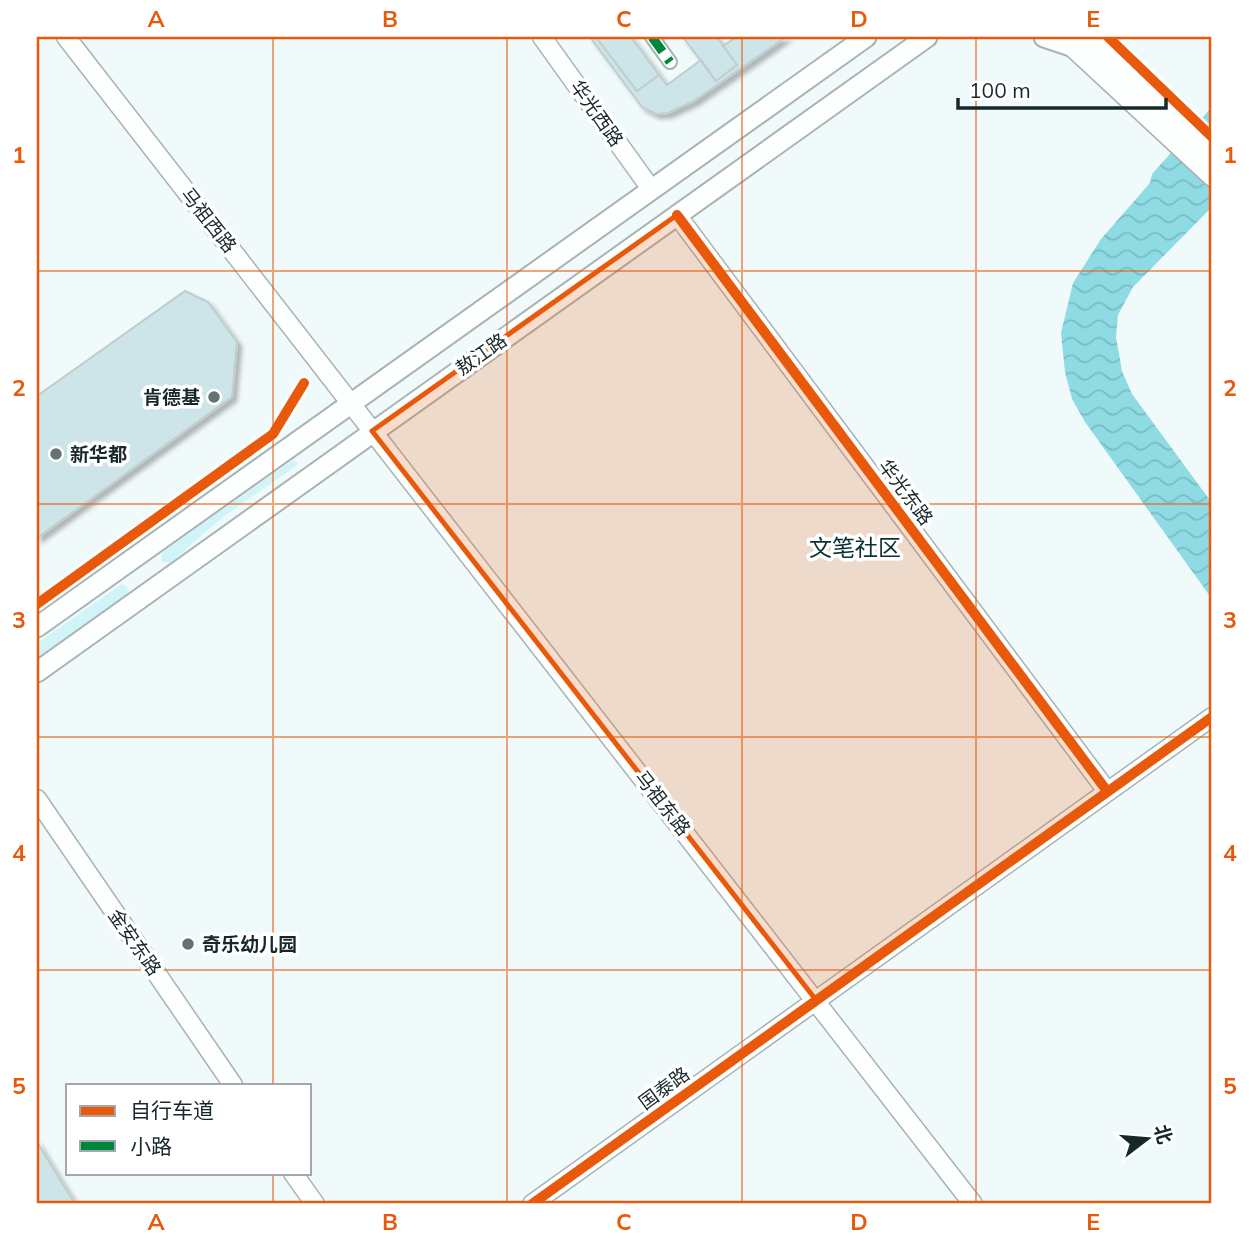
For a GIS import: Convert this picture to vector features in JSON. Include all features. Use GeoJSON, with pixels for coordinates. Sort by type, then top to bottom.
{"type":"FeatureCollection","features":[{"type":"Feature","properties":{"kind":"main road","name":"敖江路"},"geometry":{"type":"LineString","coordinates":[[37,627],[866,37]]}},
{"type":"Feature","properties":{"kind":"main road","name":"敖江路"},"geometry":{"type":"LineString","coordinates":[[37,672],[927,37]]}},
{"type":"Feature","properties":{"kind":"main road"},"geometry":{"type":"LineString","coordinates":[[1044,37],[1073,40]]}},
{"type":"Feature","properties":{"kind":"street","name":"马祖西路"},"geometry":{"type":"LineString","coordinates":[[66,37],[351,404]]}},
{"type":"Feature","properties":{"kind":"street","name":"华光西路"},"geometry":{"type":"LineString","coordinates":[[542,37],[651,189]]}},
{"type":"Feature","properties":{"kind":"street"},"geometry":{"type":"LineString","coordinates":[[652,37],[670,62]]}},
{"type":"Feature","properties":{"kind":"street"},"geometry":{"type":"LineString","coordinates":[[1073,40],[1182,138],[1212,177]]}},
{"type":"Feature","properties":{"kind":"street"},"geometry":{"type":"LineString","coordinates":[[1182,138],[1212,155]]}},
{"type":"Feature","properties":{"kind":"street","name":"华光东路"},"geometry":{"type":"LineString","coordinates":[[677,215],[1107,791]]}},
{"type":"Feature","properties":{"kind":"street","name":"马祖东路"},"geometry":{"type":"LineString","coordinates":[[351,404],[973,1204]]}},
{"type":"Feature","properties":{"kind":"street","name":"国泰路"},"geometry":{"type":"LineString","coordinates":[[532,1204],[1212,717]]}},
{"type":"Feature","properties":{"kind":"street","name":"金安东路"},"geometry":{"type":"LineString","coordinates":[[37,799],[232,1084]]}},
{"type":"Feature","properties":{"kind":"street"},"geometry":{"type":"LineString","coordinates":[[294,1174],[315,1204]]}},
{"type":"Feature","properties":{"kind":"highlighted area"},"geometry":{"type":"Polygon","coordinates":[[[677,215],[1107,791],[816,1000],[372,431],[677,215]]]}},
{"type":"Feature","properties":{"kind":"shaded area"},"geometry":{"type":"Polygon","coordinates":[[[293,460],[298,463],[296,466],[222,518],[170,563],[161,561],[162,552],[293,460]]]}},
{"type":"Feature","properties":{"kind":"shaded area"},"geometry":{"type":"Polygon","coordinates":[[[122,584],[127,587],[128,593],[124,598],[37,661],[37,643],[122,584]]]}},
{"type":"Feature","properties":{"kind":"water"},"geometry":{"type":"Polygon","coordinates":[[[1212,107],[1212,207],[1133,287],[1118,315],[1116,337],[1122,371],[1132,394],[1212,503],[1212,599],[1085,422],[1072,399],[1065,372],[1061,333],[1073,283],[1101,239],[1150,183],[1152,174],[1212,107]]]}},
{"type":"Feature","properties":{"kind":"building"},"geometry":{"type":"Polygon","coordinates":[[[590,37],[596,37],[637,91],[659,75],[667,85],[701,60],[716,81],[737,65],[723,46],[736,37],[786,37],[694,101],[668,113],[656,114],[642,107],[590,37]]]}},
{"type":"Feature","properties":{"kind":"building"},"geometry":{"type":"Polygon","coordinates":[[[596,37],[631,37],[659,75],[637,91],[596,37]]]}},
{"type":"Feature","properties":{"kind":"building"},"geometry":{"type":"Polygon","coordinates":[[[683,37],[717,37],[737,65],[716,81],[683,37]]]}},
{"type":"Feature","properties":{"kind":"building"},"geometry":{"type":"Polygon","coordinates":[[[185,291],[208,302],[237,342],[232,397],[37,538],[37,396],[185,291]]]}},
{"type":"Feature","properties":{"kind":"building"},"geometry":{"type":"Polygon","coordinates":[[[37,1142],[75,1204],[37,1204],[37,1142]]]}},
{"type":"Feature","properties":{"kind":"marked path"},"geometry":{"type":"LineString","coordinates":[[652,37],[670,62]]}},
{"type":"Feature","properties":{"kind":"cycle path"},"geometry":{"type":"LineString","coordinates":[[1108,37],[1212,137]]}},
{"type":"Feature","properties":{"kind":"cycle path"},"geometry":{"type":"LineString","coordinates":[[677,215],[1107,791]]}},
{"type":"Feature","properties":{"kind":"cycle path"},"geometry":{"type":"LineString","coordinates":[[37,604],[273,434],[304,383]]}},
{"type":"Feature","properties":{"kind":"cycle path"},"geometry":{"type":"LineString","coordinates":[[532,1204],[1212,717]]}},
{"type":"Feature","properties":{"kind":"place","name":"肯德基"},"geometry":{"type":"Point","coordinates":[214,397]}},
{"type":"Feature","properties":{"kind":"place","name":"新华都"},"geometry":{"type":"Point","coordinates":[56,454]}},
{"type":"Feature","properties":{"kind":"place","name":"奇乐幼儿园"},"geometry":{"type":"Point","coordinates":[188,944]}},
{"type":"Feature","properties":{"kind":"district","name":"文笔社区"},"geometry":{"type":"Point","coordinates":[855,548]}}]}
